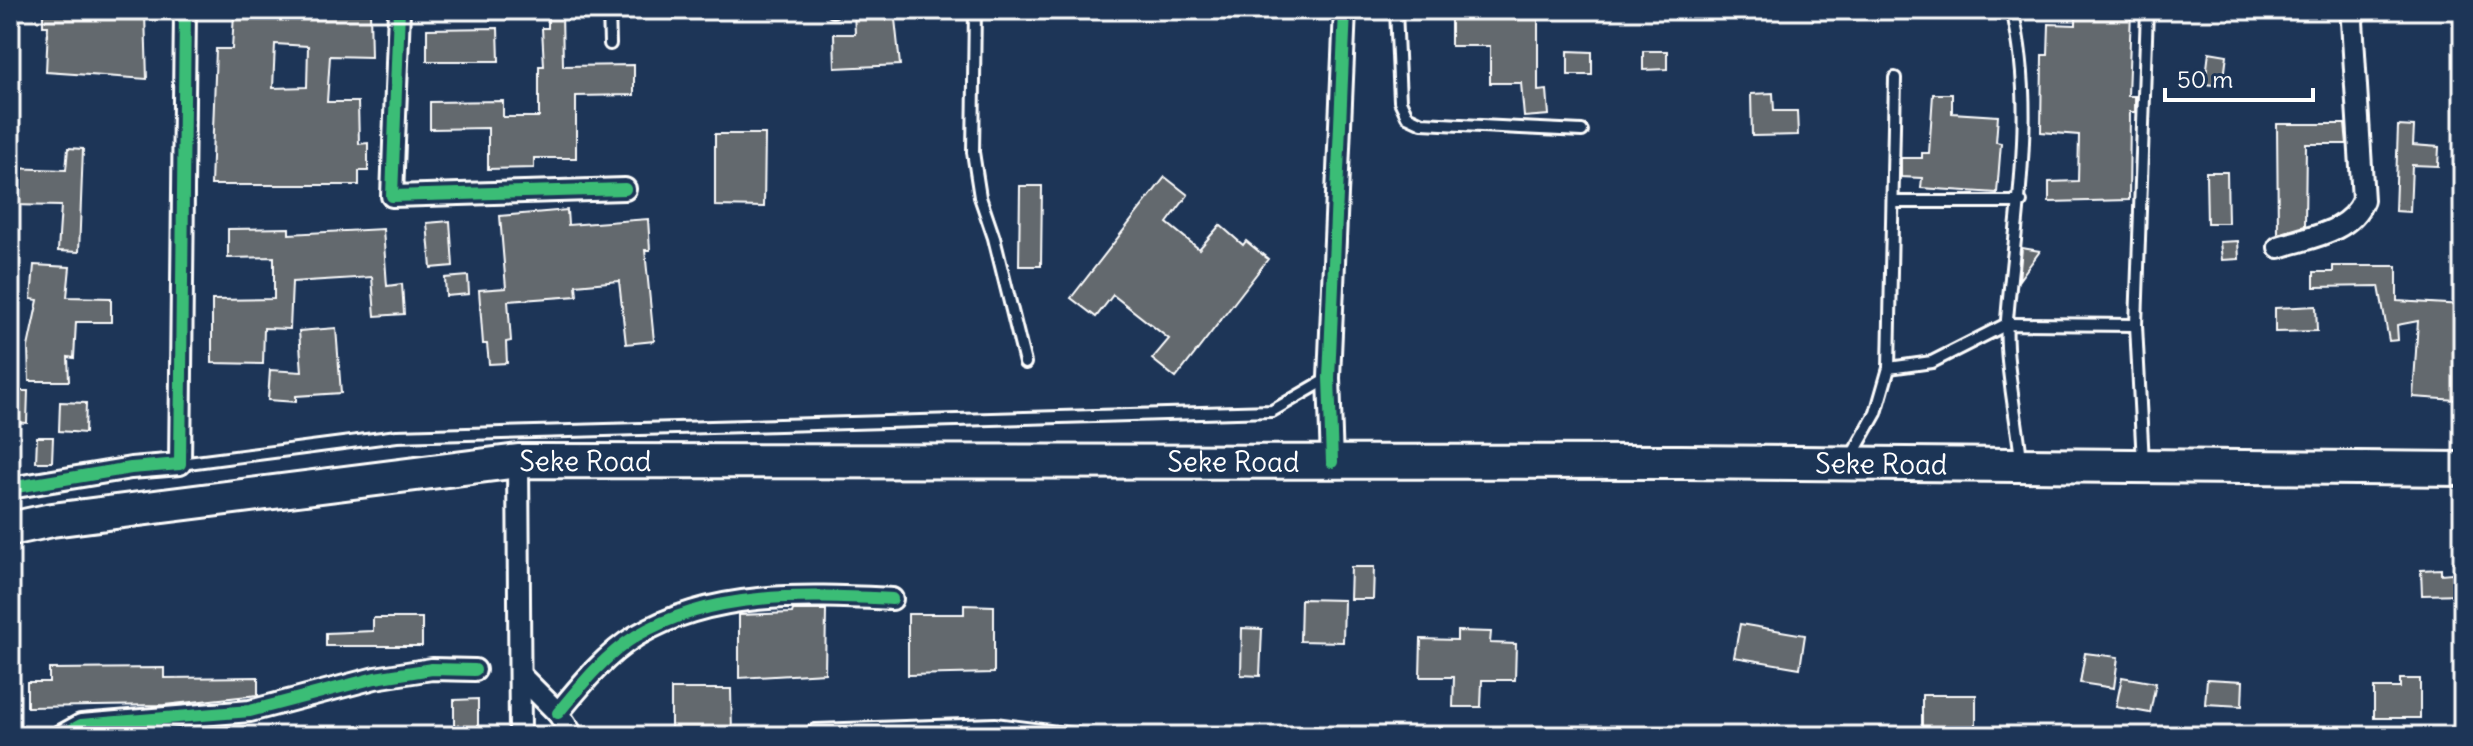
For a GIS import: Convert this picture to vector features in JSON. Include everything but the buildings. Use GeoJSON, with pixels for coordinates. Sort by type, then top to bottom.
{"type":"FeatureCollection","features":[{"type":"Feature","properties":{"kind":"main road","name":"Seke Road"},"geometry":{"type":"LineString","coordinates":[[10,529],[518,461],[2143,465],[2463,469]]}},
{"type":"Feature","properties":{"kind":"street"},"geometry":{"type":"LineString","coordinates":[[10,488],[131,468],[180,464],[185,10]]}},
{"type":"Feature","properties":{"kind":"street"},"geometry":{"type":"LineString","coordinates":[[399,10],[392,196],[625,189]]}},
{"type":"Feature","properties":{"kind":"street"},"geometry":{"type":"LineString","coordinates":[[1332,462],[1329,378],[1345,10]]}},
{"type":"Feature","properties":{"kind":"street"},"geometry":{"type":"LineString","coordinates":[[2279,247],[2337,228],[2357,216],[2363,200],[2352,21],[2355,10]]}},
{"type":"Feature","properties":{"kind":"street"},"geometry":{"type":"LineString","coordinates":[[518,461],[520,736]]}},
{"type":"Feature","properties":{"kind":"street"},"geometry":{"type":"LineString","coordinates":[[558,713],[591,672],[636,636],[681,617],[739,601],[797,595],[892,599]]}},
{"type":"Feature","properties":{"kind":"street"},"geometry":{"type":"LineString","coordinates":[[61,736],[81,725],[250,711],[375,678],[432,669],[475,670]]}},
{"type":"Feature","properties":{"kind":"street"},"geometry":{"type":"LineString","coordinates":[[521,676],[558,713],[573,736]]}},
{"type":"Feature","properties":{"kind":"lane"},"geometry":{"type":"LineString","coordinates":[[609,10],[610,44]]}},
{"type":"Feature","properties":{"kind":"lane"},"geometry":{"type":"LineString","coordinates":[[975,10],[973,152],[980,197],[994,238],[1025,363]]}},
{"type":"Feature","properties":{"kind":"lane"},"geometry":{"type":"LineString","coordinates":[[1396,10],[1400,101],[1407,116],[1422,123],[1582,131]]}},
{"type":"Feature","properties":{"kind":"lane"},"geometry":{"type":"LineString","coordinates":[[2012,10],[2021,45],[2021,202],[2007,324],[2022,466]]}},
{"type":"Feature","properties":{"kind":"lane"},"geometry":{"type":"LineString","coordinates":[[2143,465],[2136,325],[2147,10]]}},
{"type":"Feature","properties":{"kind":"lane"},"geometry":{"type":"LineString","coordinates":[[1848,464],[1876,413],[1889,368],[1895,78]]}},
{"type":"Feature","properties":{"kind":"lane"},"geometry":{"type":"LineString","coordinates":[[1893,202],[2021,202]]}},
{"type":"Feature","properties":{"kind":"lane"},"geometry":{"type":"LineString","coordinates":[[1889,368],[1932,362],[2007,324],[2136,325]]}},
{"type":"Feature","properties":{"kind":"lane"},"geometry":{"type":"LineString","coordinates":[[180,464],[397,436],[1272,411],[1329,378]]}},
{"type":"Feature","properties":{"kind":"lane"},"geometry":{"type":"LineString","coordinates":[[807,736],[815,730],[995,724],[1089,736]]}},
{"type":"Feature","properties":{"kind":"cycle path"},"geometry":{"type":"LineString","coordinates":[[10,488],[131,468],[180,464],[185,10]]}},
{"type":"Feature","properties":{"kind":"cycle path"},"geometry":{"type":"LineString","coordinates":[[399,10],[392,196],[625,189]]}},
{"type":"Feature","properties":{"kind":"cycle path"},"geometry":{"type":"LineString","coordinates":[[1332,462],[1329,378],[1345,10]]}},
{"type":"Feature","properties":{"kind":"cycle path"},"geometry":{"type":"LineString","coordinates":[[558,713],[614,652],[636,636],[696,610],[728,603],[794,597],[892,599]]}},
{"type":"Feature","properties":{"kind":"cycle path"},"geometry":{"type":"LineString","coordinates":[[61,736],[81,725],[250,711],[375,678],[432,669],[475,670]]}}]}
